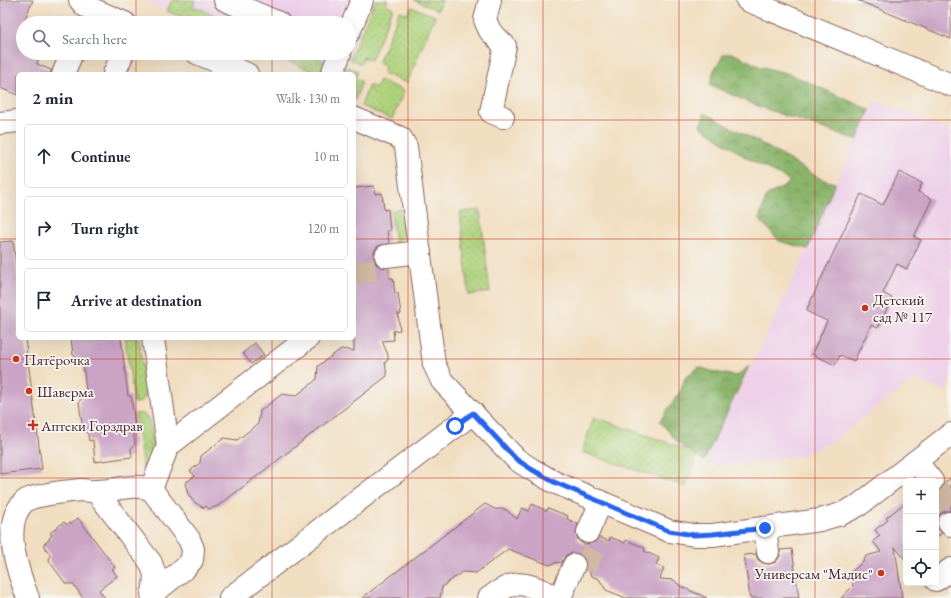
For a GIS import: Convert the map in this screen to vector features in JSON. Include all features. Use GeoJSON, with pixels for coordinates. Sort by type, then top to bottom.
{"type":"FeatureCollection","features":[{"type":"Feature","properties":{"kind":"street"},"geometry":{"type":"LineString","coordinates":[[225,0],[263,16]]}},
{"type":"Feature","properties":{"kind":"street"},"geometry":{"type":"LineString","coordinates":[[356,16],[362,0]]}},
{"type":"Feature","properties":{"kind":"street"},"geometry":{"type":"LineString","coordinates":[[490,0],[485,20],[490,31],[505,46],[491,112],[503,117]]}},
{"type":"Feature","properties":{"kind":"street"},"geometry":{"type":"LineString","coordinates":[[747,0],[951,85]]}},
{"type":"Feature","properties":{"kind":"street"},"geometry":{"type":"LineString","coordinates":[[85,11],[102,16]]}},
{"type":"Feature","properties":{"kind":"street"},"geometry":{"type":"LineString","coordinates":[[64,72],[69,60]]}},
{"type":"Feature","properties":{"kind":"street"},"geometry":{"type":"LineString","coordinates":[[115,72],[120,60]]}},
{"type":"Feature","properties":{"kind":"street"},"geometry":{"type":"LineString","coordinates":[[214,60],[242,72]]}},
{"type":"Feature","properties":{"kind":"street"},"geometry":{"type":"LineString","coordinates":[[333,72],[337,60]]}},
{"type":"Feature","properties":{"kind":"street"},"geometry":{"type":"LineString","coordinates":[[356,119],[402,138],[406,147],[434,364],[442,381],[516,459],[554,482],[669,531],[694,535],[765,528],[820,520],[841,514],[859,505],[913,470],[951,434]]}},
{"type":"Feature","properties":{"kind":"street"},"geometry":{"type":"LineString","coordinates":[[0,123],[16,121]]}},
{"type":"Feature","properties":{"kind":"street"},"geometry":{"type":"LineString","coordinates":[[387,262],[420,258]]}},
{"type":"Feature","properties":{"kind":"street"},"geometry":{"type":"LineString","coordinates":[[151,489],[168,446],[153,340]]}},
{"type":"Feature","properties":{"kind":"street"},"geometry":{"type":"LineString","coordinates":[[168,446],[305,340]]}},
{"type":"Feature","properties":{"kind":"street"},"geometry":{"type":"LineString","coordinates":[[230,598],[473,413]]}},
{"type":"Feature","properties":{"kind":"street"},"geometry":{"type":"LineString","coordinates":[[913,470],[925,478]]}},
{"type":"Feature","properties":{"kind":"street"},"geometry":{"type":"LineString","coordinates":[[28,598],[15,562],[10,541],[10,524],[16,511],[25,501],[37,497],[81,490],[96,492],[141,486],[151,489],[189,539],[193,549],[192,560],[185,568],[152,596]]}},
{"type":"Feature","properties":{"kind":"street"},"geometry":{"type":"LineString","coordinates":[[96,492],[151,564],[155,575],[152,596]]}},
{"type":"Feature","properties":{"kind":"street"},"geometry":{"type":"LineString","coordinates":[[594,535],[606,504]]}},
{"type":"Feature","properties":{"kind":"street"},"geometry":{"type":"LineString","coordinates":[[765,528],[768,552]]}},
{"type":"Feature","properties":{"kind":"street"},"geometry":{"type":"LineString","coordinates":[[489,598],[501,589],[513,584],[528,584],[560,598],[580,567],[573,598]]}},
{"type":"Feature","properties":{"kind":"street"},"geometry":{"type":"LineString","coordinates":[[939,578],[951,569]]}},
{"type":"Feature","properties":{"kind":"street"},"geometry":{"type":"LineString","coordinates":[[930,598],[932,586]]}},
{"type":"Feature","properties":{"kind":"shaded area"},"geometry":{"type":"Polygon","coordinates":[[[141,0],[350,0],[344,16],[179,16],[141,0]]]}},
{"type":"Feature","properties":{"kind":"shaded area"},"geometry":{"type":"Polygon","coordinates":[[[286,60],[325,60],[320,72],[314,72],[286,60]]]}},
{"type":"Feature","properties":{"kind":"shaded area","name":"Детский сад № 117"},"geometry":{"type":"Polygon","coordinates":[[[876,100],[951,131],[951,379],[946,392],[914,379],[833,442],[799,456],[717,467],[704,461],[808,249],[835,183],[876,100]]]}},
{"type":"Feature","properties":{"kind":"green space"},"geometry":{"type":"Polygon","coordinates":[[[172,0],[195,0],[193,6],[217,16],[179,16],[167,11],[172,0]]]}},
{"type":"Feature","properties":{"kind":"green space"},"geometry":{"type":"Polygon","coordinates":[[[375,0],[388,0],[386,4],[393,8],[371,60],[364,57],[361,64],[352,60],[356,60],[356,45],[375,0]]]}},
{"type":"Feature","properties":{"kind":"green space"},"geometry":{"type":"Polygon","coordinates":[[[414,0],[442,0],[438,10],[414,0]]]}},
{"type":"Feature","properties":{"kind":"green space"},"geometry":{"type":"Polygon","coordinates":[[[411,7],[435,16],[407,83],[383,73],[385,66],[378,63],[400,11],[408,14],[411,7]]]}},
{"type":"Feature","properties":{"kind":"green space"},"geometry":{"type":"Polygon","coordinates":[[[233,13],[241,16],[232,16],[233,13]]]}},
{"type":"Feature","properties":{"kind":"green space"},"geometry":{"type":"Polygon","coordinates":[[[732,53],[759,66],[790,74],[870,110],[857,140],[757,106],[710,85],[714,70],[724,54],[732,53]]]}},
{"type":"Feature","properties":{"kind":"green space"},"geometry":{"type":"Polygon","coordinates":[[[286,60],[324,61],[320,72],[314,72],[286,60]]]}},
{"type":"Feature","properties":{"kind":"green space"},"geometry":{"type":"Polygon","coordinates":[[[347,67],[358,71],[356,76],[356,72],[345,72],[347,67]]]}},
{"type":"Feature","properties":{"kind":"green space"},"geometry":{"type":"Polygon","coordinates":[[[356,79],[362,82],[356,97],[356,79]]]}},
{"type":"Feature","properties":{"kind":"green space"},"geometry":{"type":"Polygon","coordinates":[[[379,80],[404,91],[392,119],[361,106],[369,85],[376,88],[379,80]]]}},
{"type":"Feature","properties":{"kind":"green space"},"geometry":{"type":"Polygon","coordinates":[[[705,113],[764,145],[821,179],[835,183],[808,249],[779,241],[759,219],[767,195],[784,187],[790,181],[747,158],[700,126],[705,113]]]}},
{"type":"Feature","properties":{"kind":"green space"},"geometry":{"type":"Polygon","coordinates":[[[402,209],[404,228],[402,236],[395,243],[391,211],[402,209]]]}},
{"type":"Feature","properties":{"kind":"green space"},"geometry":{"type":"Polygon","coordinates":[[[480,210],[490,292],[469,295],[460,212],[480,210]]]}},
{"type":"Feature","properties":{"kind":"green space"},"geometry":{"type":"Polygon","coordinates":[[[125,340],[139,340],[146,395],[141,402],[134,403],[125,340]]]}},
{"type":"Feature","properties":{"kind":"green space"},"geometry":{"type":"Polygon","coordinates":[[[749,366],[704,461],[677,442],[660,421],[681,390],[685,378],[699,367],[714,372],[737,376],[749,366]]]}},
{"type":"Feature","properties":{"kind":"green space"},"geometry":{"type":"Polygon","coordinates":[[[142,413],[149,419],[152,446],[150,458],[143,469],[135,414],[142,413]]]}},
{"type":"Feature","properties":{"kind":"green space"},"geometry":{"type":"Polygon","coordinates":[[[594,417],[697,453],[686,487],[582,452],[594,417]]]}},
{"type":"Feature","properties":{"kind":"building"},"geometry":{"type":"Polygon","coordinates":[[[0,0],[33,0],[26,16],[16,16],[16,60],[38,60],[37,64],[51,70],[51,72],[16,72],[16,94],[0,88],[0,0]]]}},
{"type":"Feature","properties":{"kind":"building"},"geometry":{"type":"Polygon","coordinates":[[[857,0],[951,0],[951,39],[857,0]]]}},
{"type":"Feature","properties":{"kind":"building"},"geometry":{"type":"Polygon","coordinates":[[[899,172],[922,183],[918,192],[932,199],[914,237],[921,240],[907,269],[897,264],[883,293],[892,298],[878,328],[871,325],[854,361],[840,355],[835,365],[812,354],[827,321],[806,311],[861,194],[883,205],[899,172]]]}},
{"type":"Feature","properties":{"kind":"building"},"geometry":{"type":"Polygon","coordinates":[[[374,186],[375,194],[382,193],[384,210],[388,209],[390,230],[387,231],[389,243],[378,246],[374,251],[376,264],[381,267],[388,268],[389,278],[393,278],[395,293],[398,293],[401,314],[398,314],[400,330],[393,331],[394,340],[382,341],[388,355],[388,360],[385,362],[387,376],[218,506],[209,509],[206,506],[204,508],[194,502],[188,494],[185,483],[195,476],[190,471],[200,463],[201,456],[224,438],[237,440],[258,424],[260,411],[282,394],[296,396],[317,379],[318,366],[341,349],[354,351],[354,340],[356,340],[356,188],[374,186]]]}},
{"type":"Feature","properties":{"kind":"building"},"geometry":{"type":"Polygon","coordinates":[[[13,241],[16,264],[16,340],[25,340],[42,469],[0,474],[0,242],[13,241]]]}},
{"type":"Feature","properties":{"kind":"building"},"geometry":{"type":"Polygon","coordinates":[[[71,340],[121,340],[128,396],[131,396],[136,431],[133,431],[135,444],[131,449],[132,457],[95,462],[93,440],[89,441],[88,434],[83,430],[79,402],[86,392],[83,362],[73,355],[71,340]]]}},
{"type":"Feature","properties":{"kind":"building"},"geometry":{"type":"Polygon","coordinates":[[[255,343],[264,355],[251,364],[243,353],[255,343]]]}},
{"type":"Feature","properties":{"kind":"building"},"geometry":{"type":"Polygon","coordinates":[[[951,478],[951,511],[945,511],[939,516],[939,490],[944,483],[951,478]]]}},
{"type":"Feature","properties":{"kind":"building"},"geometry":{"type":"Polygon","coordinates":[[[485,504],[495,509],[505,509],[517,519],[522,508],[529,511],[532,504],[547,511],[548,508],[568,516],[567,519],[578,524],[576,534],[578,540],[583,544],[595,542],[599,537],[609,541],[610,537],[625,543],[626,540],[645,548],[644,551],[659,558],[656,565],[664,568],[660,579],[674,580],[680,586],[707,598],[626,598],[606,590],[599,579],[591,576],[589,571],[586,570],[584,558],[579,554],[572,553],[566,555],[561,563],[559,562],[549,565],[508,549],[476,573],[462,572],[442,587],[440,598],[362,598],[485,504]]]}},
{"type":"Feature","properties":{"kind":"building"},"geometry":{"type":"Polygon","coordinates":[[[903,504],[903,557],[895,547],[902,598],[841,598],[853,586],[851,572],[863,562],[866,556],[881,552],[873,541],[880,536],[875,530],[888,520],[886,518],[903,504]]]}},
{"type":"Feature","properties":{"kind":"building"},"geometry":{"type":"Polygon","coordinates":[[[78,518],[115,567],[112,569],[117,576],[99,590],[105,598],[83,598],[73,584],[66,584],[49,561],[50,554],[43,545],[52,536],[50,533],[64,522],[67,525],[70,522],[71,524],[78,518]]]}},
{"type":"Feature","properties":{"kind":"building"},"geometry":{"type":"Polygon","coordinates":[[[792,549],[799,598],[750,598],[744,555],[756,554],[758,560],[769,564],[776,562],[780,556],[780,550],[792,549]]]}},
{"type":"Feature","properties":{"kind":"tunnel"},"geometry":{"type":"LineString","coordinates":[[356,273],[388,268]]}},
{"type":"Feature","properties":{"kind":"tunnel"},"geometry":{"type":"LineString","coordinates":[[939,491],[951,506]]}},
{"type":"Feature","properties":{"kind":"tunnel"},"geometry":{"type":"LineString","coordinates":[[585,570],[599,537]]}},
{"type":"Feature","properties":{"kind":"place","name":"Детский сад № 117"},"geometry":{"type":"Point","coordinates":[865,308]}},
{"type":"Feature","properties":{"kind":"place","name":"Пятёрочка"},"geometry":{"type":"Point","coordinates":[16,359]}},
{"type":"Feature","properties":{"kind":"place","name":"Шаверма"},"geometry":{"type":"Point","coordinates":[29,391]}},
{"type":"Feature","properties":{"kind":"place","name":"Аптеки Горздрав"},"geometry":{"type":"Point","coordinates":[33,425]}},
{"type":"Feature","properties":{"kind":"place","name":"Универсам \"Мадис\""},"geometry":{"type":"Point","coordinates":[881,573]}},
{"type":"Feature","properties":{"kind":"route"},"geometry":{"type":"LineString","coordinates":[[455,426],[473,413],[516,459],[531,469],[554,482],[669,531],[694,535],[765,528]]}}]}
